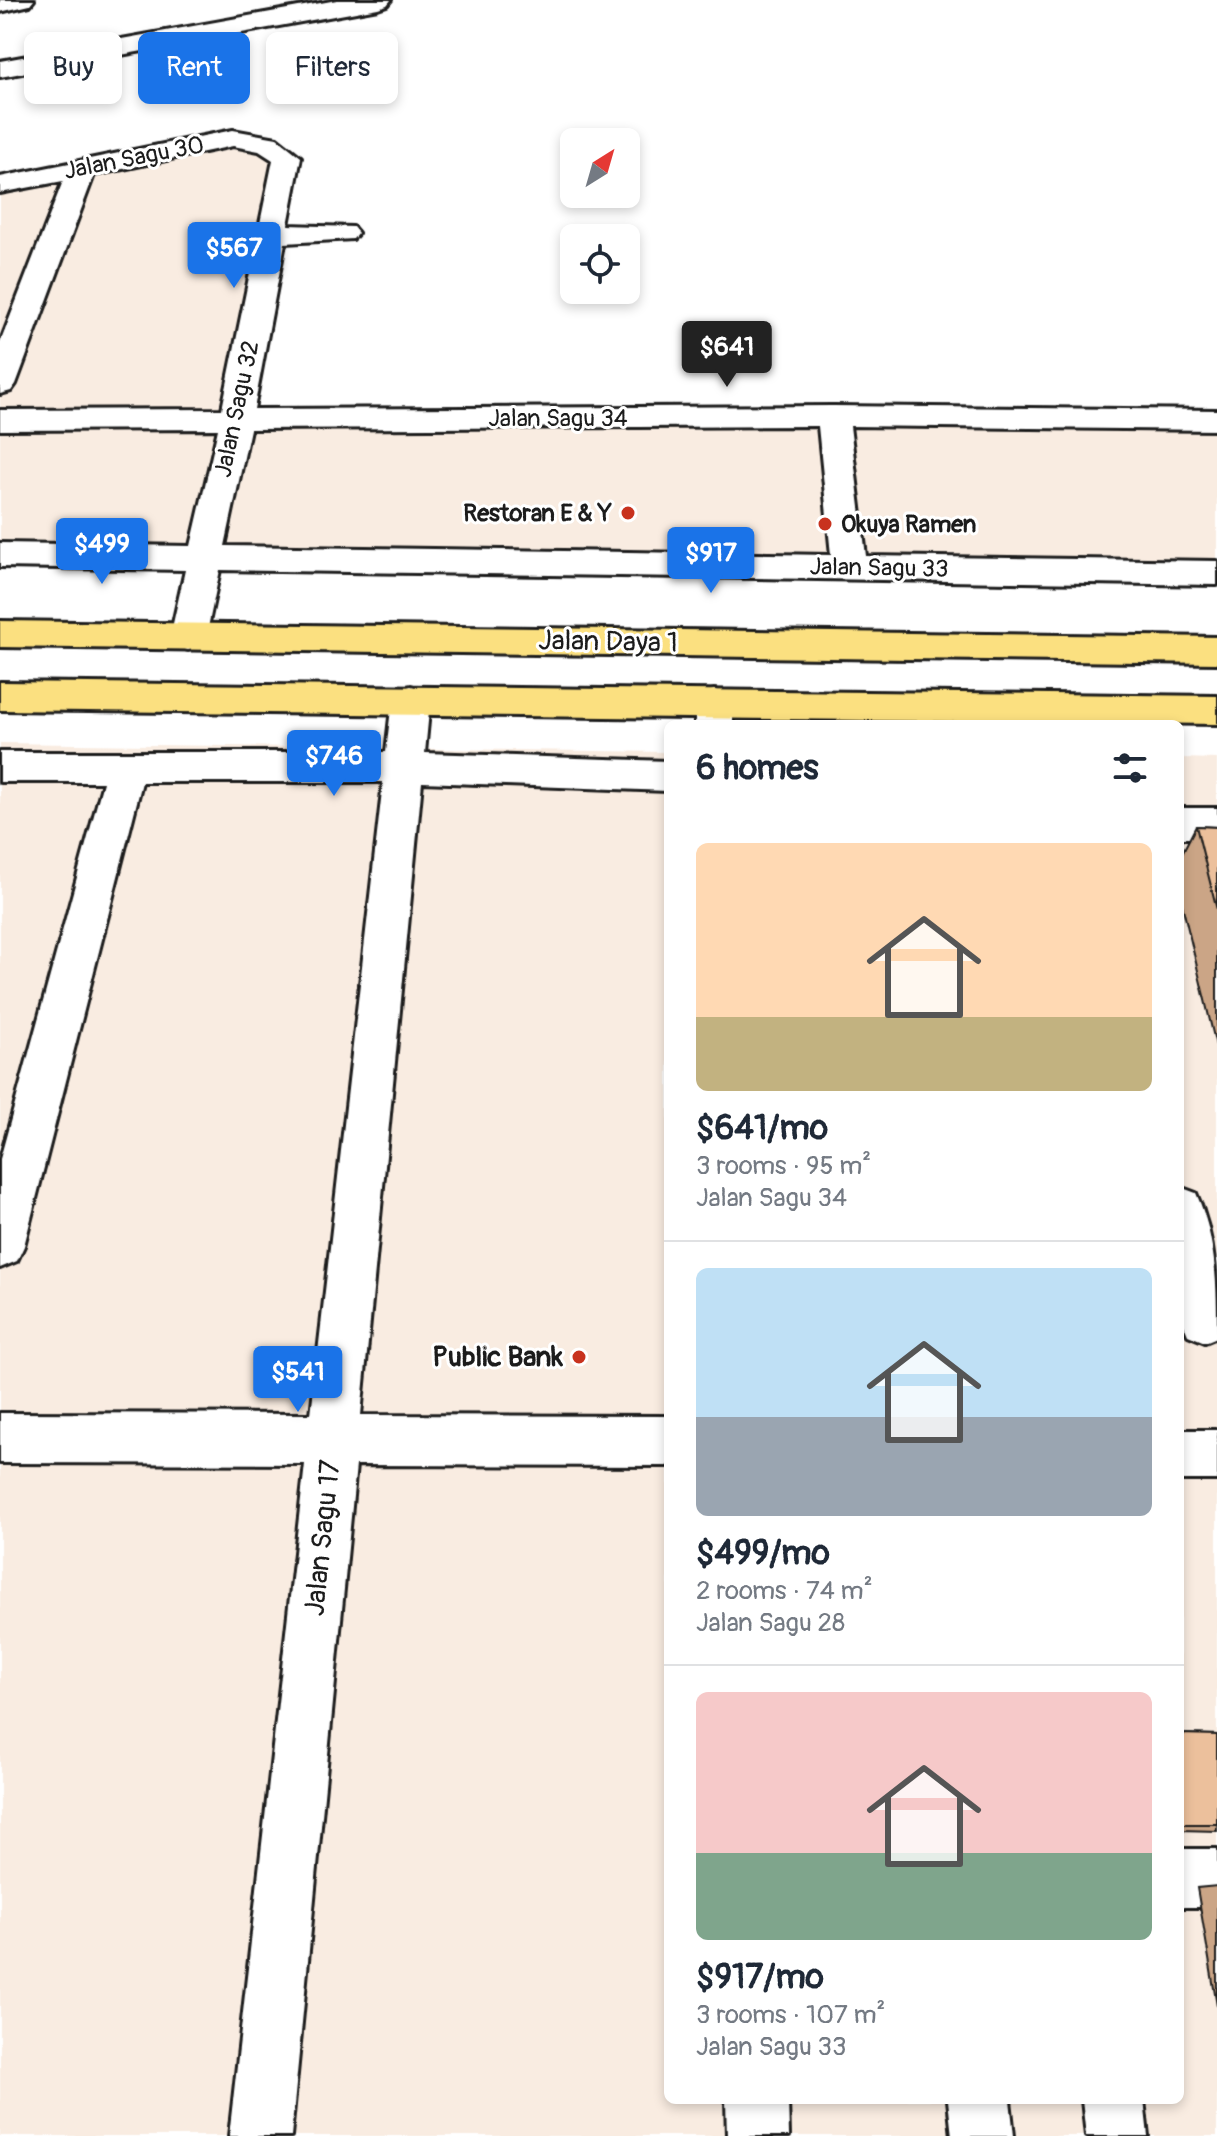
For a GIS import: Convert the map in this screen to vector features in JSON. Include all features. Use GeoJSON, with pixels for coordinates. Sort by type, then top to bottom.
{"type":"FeatureCollection","features":[{"type":"Feature","properties":{"kind":"main road","name":"Jalan Daya 1"},"geometry":{"type":"LineString","coordinates":[[0,634],[1217,650]]}},
{"type":"Feature","properties":{"kind":"main road"},"geometry":{"type":"LineString","coordinates":[[0,696],[411,700],[714,714],[1217,710]]}},
{"type":"Feature","properties":{"kind":"street"},"geometry":{"type":"LineString","coordinates":[[0,4],[21,0]]}},
{"type":"Feature","properties":{"kind":"street"},"geometry":{"type":"LineString","coordinates":[[0,69],[375,0]]}},
{"type":"Feature","properties":{"kind":"street","name":"Jalan Sagu 30"},"geometry":{"type":"LineString","coordinates":[[0,185],[233,138],[267,144]]}},
{"type":"Feature","properties":{"kind":"street","name":"Jalan Sagu 32"},"geometry":{"type":"LineString","coordinates":[[188,637],[236,420],[287,157],[267,144]]}},
{"type":"Feature","properties":{"kind":"street"},"geometry":{"type":"LineString","coordinates":[[0,384],[82,168]]}},
{"type":"Feature","properties":{"kind":"street"},"geometry":{"type":"LineString","coordinates":[[272,234],[343,233]]}},
{"type":"Feature","properties":{"kind":"street"},"geometry":{"type":"LineString","coordinates":[[833,416],[850,567]]}},
{"type":"Feature","properties":{"kind":"street","name":"Jalan Sagu 34"},"geometry":{"type":"LineString","coordinates":[[0,420],[833,416],[1217,420]]}},
{"type":"Feature","properties":{"kind":"street","name":"Jalan Sagu 33"},"geometry":{"type":"LineString","coordinates":[[0,555],[1217,573]]}},
{"type":"Feature","properties":{"kind":"street","name":"Jalan Sagu 17"},"geometry":{"type":"LineString","coordinates":[[260,2136],[411,700]]}},
{"type":"Feature","properties":{"kind":"street"},"geometry":{"type":"LineString","coordinates":[[0,767],[404,767],[664,776]]}},
{"type":"Feature","properties":{"kind":"street"},"geometry":{"type":"LineString","coordinates":[[0,1246],[126,767]]}},
{"type":"Feature","properties":{"kind":"street"},"geometry":{"type":"LineString","coordinates":[[1184,823],[1217,823]]}},
{"type":"Feature","properties":{"kind":"street"},"geometry":{"type":"LineString","coordinates":[[1184,1229],[1201,1319]]}},
{"type":"Feature","properties":{"kind":"street"},"geometry":{"type":"LineString","coordinates":[[0,1438],[664,1441]]}},
{"type":"Feature","properties":{"kind":"street"},"geometry":{"type":"LineString","coordinates":[[1184,1455],[1217,1455]]}},
{"type":"Feature","properties":{"kind":"street"},"geometry":{"type":"LineString","coordinates":[[1184,1878],[1217,1878]]}},
{"type":"Feature","properties":{"kind":"street"},"geometry":{"type":"LineString","coordinates":[[757,2104],[758,2136]]}},
{"type":"Feature","properties":{"kind":"street"},"geometry":{"type":"LineString","coordinates":[[979,2104],[983,2136]]}},
{"type":"Feature","properties":{"kind":"street"},"geometry":{"type":"LineString","coordinates":[[1113,2104],[1117,2136]]}},
{"type":"Feature","properties":{"kind":"shaded area"},"geometry":{"type":"Polygon","coordinates":[[[234,131],[263,133],[282,140],[298,154],[254,409],[1217,410],[1217,585],[0,567],[0,179],[234,131]]]}},
{"type":"Feature","properties":{"kind":"shaded area"},"geometry":{"type":"Polygon","coordinates":[[[0,743],[664,752],[664,2104],[1184,2104],[1184,758],[1217,759],[1217,2136],[0,2136],[0,743]]]}},
{"type":"Feature","properties":{"kind":"building"},"geometry":{"type":"Polygon","coordinates":[[[1196,826],[1217,827],[1217,910],[1196,826]]]}},
{"type":"Feature","properties":{"kind":"building"},"geometry":{"type":"Polygon","coordinates":[[[1184,1734],[1217,1735],[1217,1824],[1184,1824],[1184,1734]]]}},
{"type":"Feature","properties":{"kind":"place","name":"Restoran E & Y"},"geometry":{"type":"Point","coordinates":[628,513]}},
{"type":"Feature","properties":{"kind":"place","name":"Okuya Ramen"},"geometry":{"type":"Point","coordinates":[825,524]}},
{"type":"Feature","properties":{"kind":"place","name":"Public Bank"},"geometry":{"type":"Point","coordinates":[579,1357]}}]}
